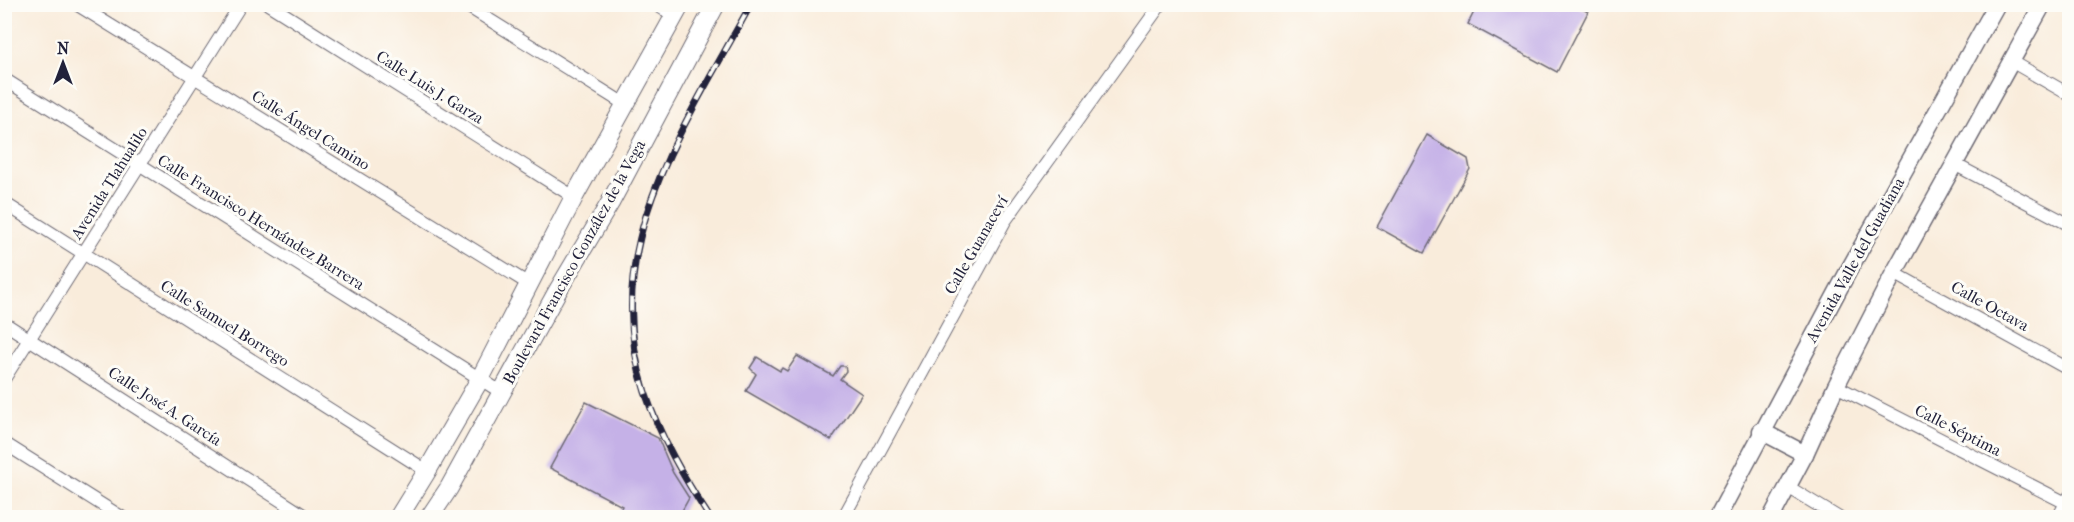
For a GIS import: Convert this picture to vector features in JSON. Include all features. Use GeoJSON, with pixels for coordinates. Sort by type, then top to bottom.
{"type":"FeatureCollection","features":[{"type":"Feature","properties":{"kind":"main road","name":"Boulevard Francisco González de la Vega"},"geometry":{"type":"LineString","coordinates":[[429,518],[449,488],[501,392],[610,203],[716,4]]}},
{"type":"Feature","properties":{"kind":"main road","name":"Avenida Valle del Guadiana"},"geometry":{"type":"LineString","coordinates":[[1717,518],[1761,431],[1997,4]]}},
{"type":"Feature","properties":{"kind":"main road"},"geometry":{"type":"LineString","coordinates":[[1771,518],[1894,273],[2043,4]]}},
{"type":"Feature","properties":{"kind":"main road","name":"Boulevard Francisco González de la Vega"},"geometry":{"type":"LineString","coordinates":[[398,518],[480,379],[574,197],[678,10]]}},
{"type":"Feature","properties":{"kind":"main road"},"geometry":{"type":"LineString","coordinates":[[1761,431],[1805,454]]}},
{"type":"Feature","properties":{"kind":"street","name":"Calle Ángel Camino"},"geometry":{"type":"LineString","coordinates":[[76,4],[529,284]]}},
{"type":"Feature","properties":{"kind":"street","name":"Avenida Tlahualilo"},"geometry":{"type":"LineString","coordinates":[[4,380],[241,4]]}},
{"type":"Feature","properties":{"kind":"street","name":"Calle Luis J. Garza"},"geometry":{"type":"LineString","coordinates":[[268,4],[574,197]]}},
{"type":"Feature","properties":{"kind":"street"},"geometry":{"type":"LineString","coordinates":[[464,4],[626,105]]}},
{"type":"Feature","properties":{"kind":"street"},"geometry":{"type":"LineString","coordinates":[[655,4],[678,10]]}},
{"type":"Feature","properties":{"kind":"street","name":"Calle Guanaceví"},"geometry":{"type":"LineString","coordinates":[[843,518],[1005,221],[1161,4]]}},
{"type":"Feature","properties":{"kind":"street"},"geometry":{"type":"LineString","coordinates":[[2011,61],[2070,95]]}},
{"type":"Feature","properties":{"kind":"street","name":"Calle Francisco Hernández Barrera"},"geometry":{"type":"LineString","coordinates":[[4,79],[501,392]]}},
{"type":"Feature","properties":{"kind":"street"},"geometry":{"type":"LineString","coordinates":[[1954,164],[2070,225]]}},
{"type":"Feature","properties":{"kind":"street","name":"Calle Samuel Borrego"},"geometry":{"type":"LineString","coordinates":[[4,203],[427,471]]}},
{"type":"Feature","properties":{"kind":"street","name":"Calle Octava"},"geometry":{"type":"LineString","coordinates":[[1894,273],[2070,370]]}},
{"type":"Feature","properties":{"kind":"street","name":"Calle José A. García"},"geometry":{"type":"LineString","coordinates":[[4,323],[308,518]]}},
{"type":"Feature","properties":{"kind":"street","name":"Calle Séptima"},"geometry":{"type":"LineString","coordinates":[[1836,386],[2068,500]]}},
{"type":"Feature","properties":{"kind":"street"},"geometry":{"type":"LineString","coordinates":[[4,442],[123,518]]}},
{"type":"Feature","properties":{"kind":"street"},"geometry":{"type":"LineString","coordinates":[[1788,487],[1839,518]]}},
{"type":"Feature","properties":{"kind":"street"},"geometry":{"type":"LineString","coordinates":[[2058,518],[2068,500]]}},
{"type":"Feature","properties":{"kind":"building"},"geometry":{"type":"Polygon","coordinates":[[[1478,4],[1574,4],[1588,12],[1557,72],[1468,24],[1478,4]]]}},
{"type":"Feature","properties":{"kind":"building"},"geometry":{"type":"Polygon","coordinates":[[[1427,135],[1468,159],[1470,169],[1424,253],[1377,227],[1427,135]]]}},
{"type":"Feature","properties":{"kind":"building"},"geometry":{"type":"Polygon","coordinates":[[[797,356],[833,376],[840,366],[845,366],[846,371],[840,379],[862,394],[831,440],[746,391],[756,374],[750,368],[757,357],[780,371],[782,368],[787,371],[797,356]]]}},
{"type":"Feature","properties":{"kind":"building"},"geometry":{"type":"Polygon","coordinates":[[[586,402],[658,438],[673,473],[689,498],[678,518],[615,518],[622,506],[550,468],[586,402]]]}},
{"type":"Feature","properties":{"kind":"railway"},"geometry":{"type":"LineString","coordinates":[[710,518],[673,457],[645,392],[633,338],[632,287],[640,237],[655,189],[676,142],[751,4]]}}]}
